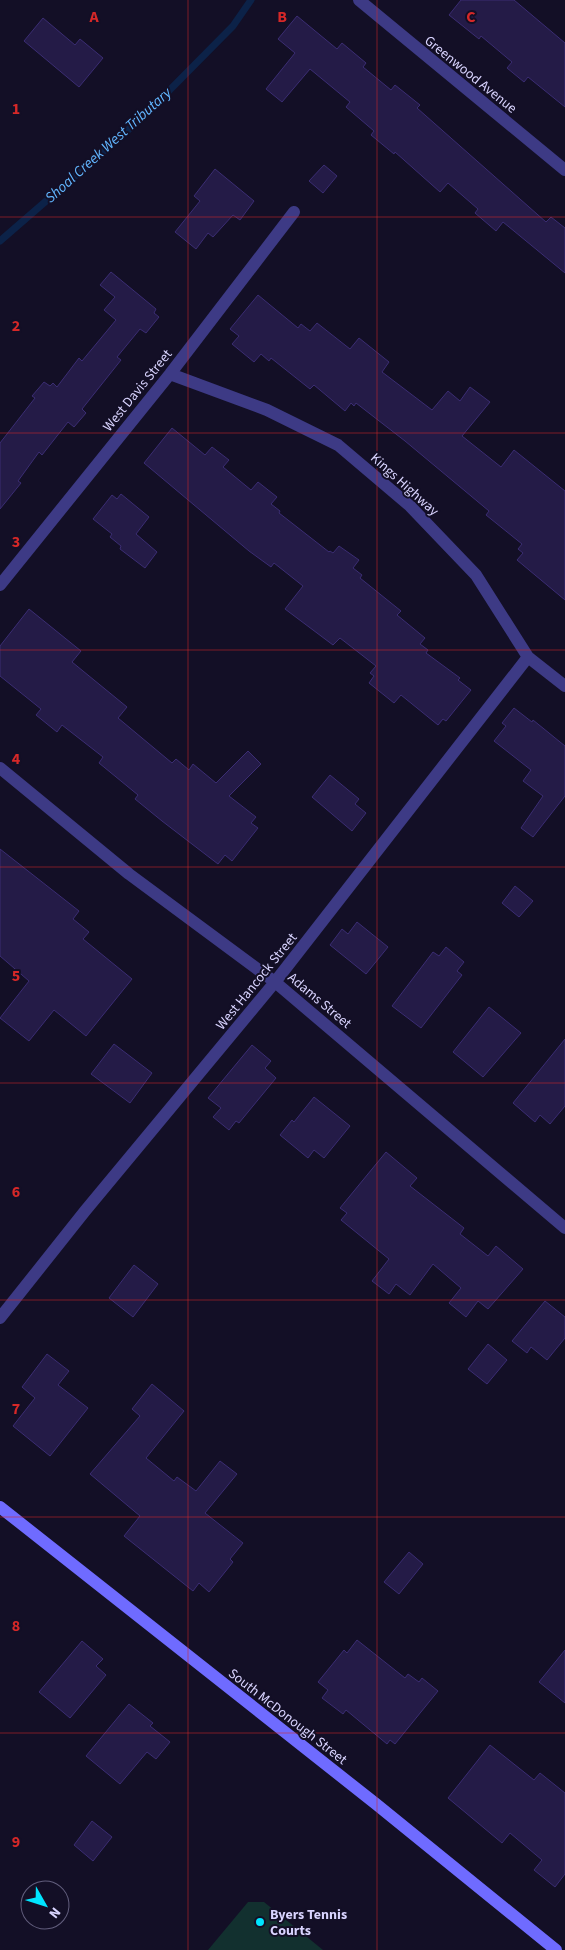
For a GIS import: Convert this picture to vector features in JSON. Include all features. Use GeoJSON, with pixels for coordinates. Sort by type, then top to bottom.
{"type":"FeatureCollection","features":[{"type":"Feature","properties":{"kind":"street","name":"Greenwood Avenue"},"geometry":{"type":"LineString","coordinates":[[359,0],[565,170]]}},
{"type":"Feature","properties":{"kind":"street","name":"West Davis Street"},"geometry":{"type":"LineString","coordinates":[[0,585],[170,374],[294,212]]}},
{"type":"Feature","properties":{"kind":"street","name":"Kings Highway"},"geometry":{"type":"LineString","coordinates":[[170,374],[267,410],[338,445],[410,506],[476,575],[528,657],[565,686]]}},
{"type":"Feature","properties":{"kind":"street","name":"West Hancock Street"},"geometry":{"type":"LineString","coordinates":[[0,1318],[85,1211],[275,982],[528,657]]}},
{"type":"Feature","properties":{"kind":"street","name":"Adams Street"},"geometry":{"type":"LineString","coordinates":[[0,768],[129,874],[275,982],[565,1228]]}},
{"type":"Feature","properties":{"kind":"street","name":"South McDonough Street"},"geometry":{"type":"LineString","coordinates":[[0,1507],[376,1804],[556,1950]]}},
{"type":"Feature","properties":{"kind":"green space","name":"Byers Tennis Courts"},"geometry":{"type":"Polygon","coordinates":[[[248,1902],[264,1902],[323,1950],[208,1950],[248,1902]]]}},
{"type":"Feature","properties":{"kind":"building"},"geometry":{"type":"Polygon","coordinates":[[[461,0],[514,0],[565,43],[565,107],[528,77],[524,82],[507,68],[512,62],[481,36],[479,39],[449,15],[461,0]]]}},
{"type":"Feature","properties":{"kind":"building"},"geometry":{"type":"Polygon","coordinates":[[[297,16],[337,49],[342,43],[366,63],[363,67],[391,90],[395,85],[420,105],[417,108],[546,222],[551,217],[565,228],[565,273],[503,222],[496,231],[475,213],[478,209],[448,183],[440,192],[395,152],[394,154],[371,135],[374,131],[346,107],[350,102],[310,69],[282,102],[266,89],[295,53],[278,39],[297,16]]]}},
{"type":"Feature","properties":{"kind":"building"},"geometry":{"type":"Polygon","coordinates":[[[43,18],[75,45],[80,39],[103,58],[79,87],[24,41],[43,18]]]}},
{"type":"Feature","properties":{"kind":"building"},"geometry":{"type":"Polygon","coordinates":[[[324,165],[337,176],[323,193],[309,181],[324,165]]]}},
{"type":"Feature","properties":{"kind":"building"},"geometry":{"type":"Polygon","coordinates":[[[215,169],[254,201],[240,220],[233,215],[213,237],[208,233],[196,249],[175,232],[200,201],[194,196],[215,169]]]}},
{"type":"Feature","properties":{"kind":"building"},"geometry":{"type":"Polygon","coordinates":[[[111,272],[156,309],[154,313],[159,317],[146,333],[140,329],[117,357],[121,360],[82,409],[86,413],[74,427],[68,422],[42,455],[39,452],[18,481],[21,483],[0,509],[0,443],[35,398],[32,396],[44,382],[50,386],[53,383],[57,387],[79,358],[82,361],[116,320],[104,310],[115,297],[100,285],[111,272]]]}},
{"type":"Feature","properties":{"kind":"building"},"geometry":{"type":"Polygon","coordinates":[[[258,295],[298,328],[301,324],[310,331],[317,323],[350,349],[359,338],[389,362],[382,372],[432,410],[448,391],[460,401],[470,387],[490,402],[462,436],[501,467],[514,450],[565,491],[565,600],[517,560],[523,553],[518,549],[522,544],[486,515],[489,511],[356,403],[354,406],[351,403],[345,411],[314,385],[310,389],[271,358],[269,361],[261,354],[254,362],[232,344],[239,336],[230,329],[258,295]]]}},
{"type":"Feature","properties":{"kind":"building"},"geometry":{"type":"Polygon","coordinates":[[[172,428],[205,455],[212,447],[229,460],[223,467],[251,490],[258,482],[277,497],[271,504],[280,511],[279,513],[329,552],[333,553],[339,546],[359,560],[353,568],[362,575],[360,578],[401,611],[397,615],[425,638],[420,644],[428,650],[426,653],[460,678],[458,680],[471,690],[446,721],[443,719],[438,725],[401,695],[394,703],[369,683],[374,676],[370,673],[376,666],[340,638],[333,645],[285,609],[303,586],[274,563],[271,567],[249,551],[144,463],[172,428]]]}},
{"type":"Feature","properties":{"kind":"building"},"geometry":{"type":"Polygon","coordinates":[[[121,494],[149,517],[136,534],[157,552],[145,568],[120,549],[121,546],[110,537],[112,534],[93,519],[112,495],[117,499],[121,494]]]}},
{"type":"Feature","properties":{"kind":"building"},"geometry":{"type":"Polygon","coordinates":[[[29,609],[81,651],[72,662],[127,707],[118,718],[172,763],[176,759],[189,770],[193,764],[216,783],[248,751],[261,764],[229,796],[256,817],[251,823],[258,828],[232,861],[225,855],[218,864],[162,821],[135,799],[138,795],[99,763],[103,757],[62,725],[57,732],[36,715],[41,709],[0,676],[0,646],[29,609]]]}},
{"type":"Feature","properties":{"kind":"building"},"geometry":{"type":"Polygon","coordinates":[[[514,708],[532,722],[533,720],[565,746],[565,796],[533,837],[521,828],[543,796],[523,781],[531,770],[494,741],[506,726],[502,723],[514,708]]]}},
{"type":"Feature","properties":{"kind":"building"},"geometry":{"type":"Polygon","coordinates":[[[330,775],[359,799],[355,804],[366,813],[352,831],[312,797],[330,775]]]}},
{"type":"Feature","properties":{"kind":"building"},"geometry":{"type":"Polygon","coordinates":[[[0,849],[79,911],[73,919],[89,932],[83,939],[132,979],[86,1036],[54,1010],[29,1041],[0,1018],[29,981],[0,956],[0,849]]]}},
{"type":"Feature","properties":{"kind":"building"},"geometry":{"type":"Polygon","coordinates":[[[515,886],[533,901],[519,917],[502,903],[515,886]]]}},
{"type":"Feature","properties":{"kind":"building"},"geometry":{"type":"Polygon","coordinates":[[[357,922],[388,947],[366,974],[330,945],[342,929],[348,934],[357,922]]]}},
{"type":"Feature","properties":{"kind":"building"},"geometry":{"type":"Polygon","coordinates":[[[446,947],[464,962],[457,971],[462,975],[421,1028],[392,1006],[433,952],[439,956],[446,947]]]}},
{"type":"Feature","properties":{"kind":"building"},"geometry":{"type":"Polygon","coordinates":[[[489,1007],[521,1033],[483,1077],[453,1052],[489,1007]]]}},
{"type":"Feature","properties":{"kind":"building"},"geometry":{"type":"Polygon","coordinates":[[[565,1039],[565,1106],[550,1124],[540,1115],[535,1122],[513,1103],[565,1039]]]}},
{"type":"Feature","properties":{"kind":"building"},"geometry":{"type":"Polygon","coordinates":[[[114,1044],[152,1073],[130,1103],[91,1074],[114,1044]]]}},
{"type":"Feature","properties":{"kind":"building"},"geometry":{"type":"Polygon","coordinates":[[[252,1045],[271,1061],[265,1068],[276,1078],[239,1123],[236,1121],[229,1130],[213,1117],[221,1108],[208,1098],[252,1045]]]}},
{"type":"Feature","properties":{"kind":"building"},"geometry":{"type":"Polygon","coordinates":[[[314,1097],[350,1126],[324,1158],[314,1150],[308,1158],[280,1135],[292,1120],[294,1122],[314,1097]]]}},
{"type":"Feature","properties":{"kind":"building"},"geometry":{"type":"Polygon","coordinates":[[[386,1152],[417,1178],[410,1186],[464,1228],[460,1234],[488,1256],[496,1246],[523,1269],[488,1309],[478,1301],[466,1317],[449,1303],[461,1288],[433,1264],[410,1295],[396,1284],[389,1294],[372,1281],[389,1259],[341,1220],[347,1213],[340,1208],[386,1152]]]}},
{"type":"Feature","properties":{"kind":"building"},"geometry":{"type":"Polygon","coordinates":[[[134,1265],[158,1284],[133,1317],[109,1298],[134,1265]]]}},
{"type":"Feature","properties":{"kind":"building"},"geometry":{"type":"Polygon","coordinates":[[[545,1301],[565,1317],[565,1338],[547,1360],[531,1347],[527,1353],[512,1341],[545,1301]]]}},
{"type":"Feature","properties":{"kind":"building"},"geometry":{"type":"Polygon","coordinates":[[[488,1344],[507,1360],[487,1384],[468,1369],[488,1344]]]}},
{"type":"Feature","properties":{"kind":"building"},"geometry":{"type":"Polygon","coordinates":[[[47,1354],[69,1371],[58,1385],[88,1408],[50,1456],[13,1426],[35,1398],[22,1387],[47,1354]]]}},
{"type":"Feature","properties":{"kind":"building"},"geometry":{"type":"Polygon","coordinates":[[[152,1384],[184,1411],[146,1458],[174,1481],[177,1477],[196,1491],[220,1461],[237,1474],[205,1513],[243,1543],[230,1559],[233,1562],[209,1592],[199,1583],[193,1591],[124,1536],[140,1516],[90,1474],[140,1416],[132,1409],[152,1384]]]}},
{"type":"Feature","properties":{"kind":"building"},"geometry":{"type":"Polygon","coordinates":[[[409,1552],[423,1564],[399,1594],[384,1582],[409,1552]]]}},
{"type":"Feature","properties":{"kind":"building"},"geometry":{"type":"Polygon","coordinates":[[[357,1640],[405,1678],[408,1674],[419,1682],[422,1678],[438,1691],[395,1744],[390,1740],[387,1744],[346,1710],[343,1714],[322,1698],[328,1690],[318,1682],[344,1650],[347,1653],[357,1640]]]}},
{"type":"Feature","properties":{"kind":"building"},"geometry":{"type":"Polygon","coordinates":[[[82,1641],[103,1659],[96,1666],[106,1675],[70,1718],[39,1692],[82,1641]]]}},
{"type":"Feature","properties":{"kind":"building"},"geometry":{"type":"Polygon","coordinates":[[[565,1650],[565,1703],[539,1682],[565,1650]]]}},
{"type":"Feature","properties":{"kind":"building"},"geometry":{"type":"Polygon","coordinates":[[[129,1704],[153,1723],[150,1726],[170,1742],[156,1759],[147,1752],[120,1784],[86,1756],[129,1704]]]}},
{"type":"Feature","properties":{"kind":"building"},"geometry":{"type":"Polygon","coordinates":[[[490,1745],[534,1780],[540,1773],[565,1793],[565,1874],[555,1887],[534,1870],[542,1860],[510,1833],[502,1843],[448,1798],[490,1745]]]}},
{"type":"Feature","properties":{"kind":"building"},"geometry":{"type":"Polygon","coordinates":[[[92,1821],[112,1837],[93,1861],[74,1845],[92,1821]]]}},
{"type":"Feature","properties":{"kind":"waterway","name":"Shoal Creek West Tributary"},"geometry":{"type":"LineString","coordinates":[[0,241],[143,117],[233,26],[251,0]]}},
{"type":"Feature","properties":{"kind":"place","name":"Byers Tennis Courts"},"geometry":{"type":"Point","coordinates":[260,1922]}}]}
